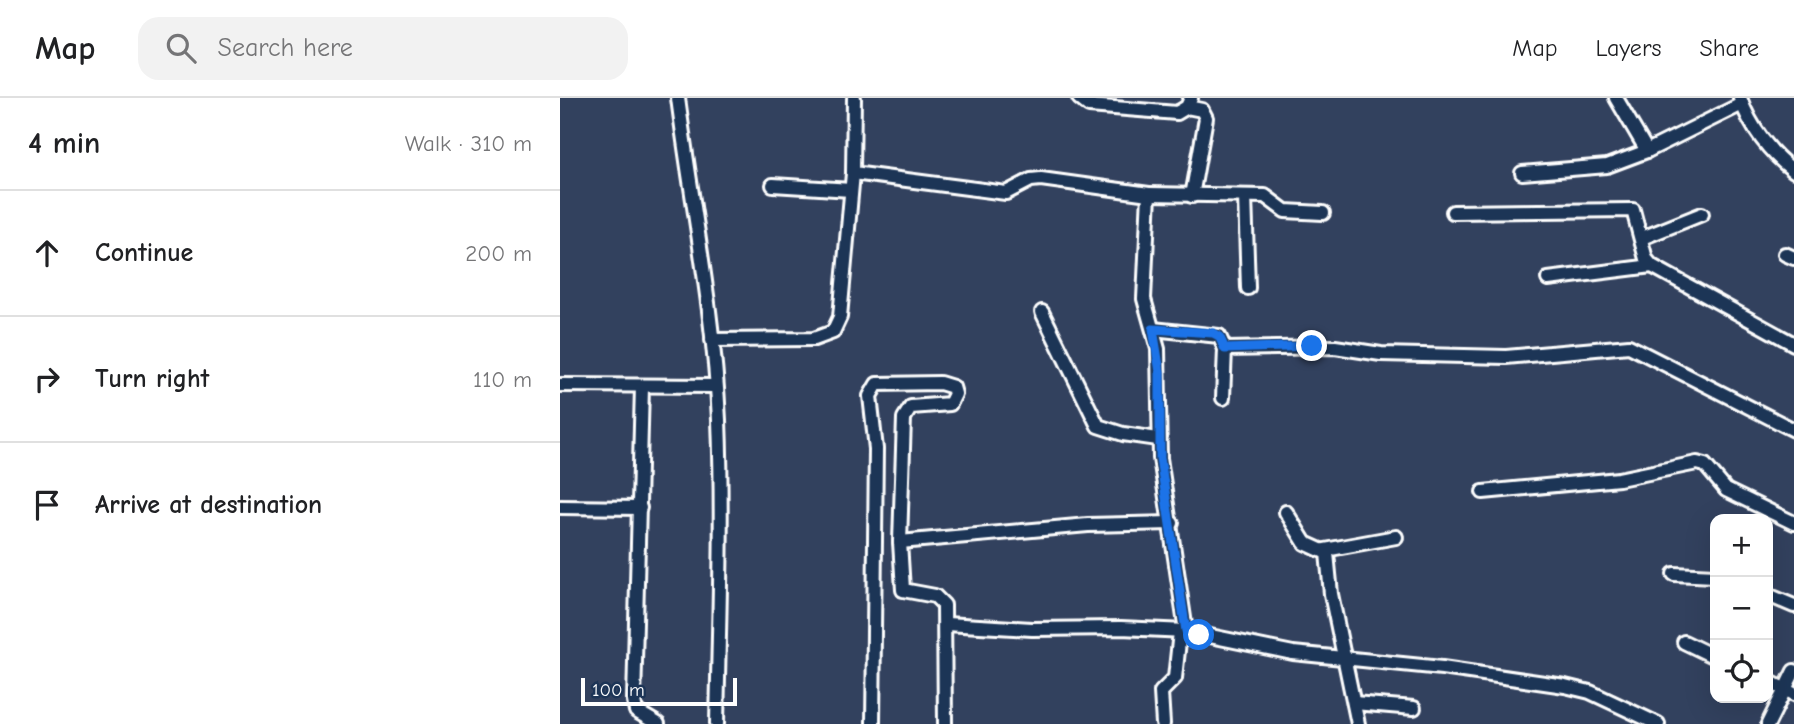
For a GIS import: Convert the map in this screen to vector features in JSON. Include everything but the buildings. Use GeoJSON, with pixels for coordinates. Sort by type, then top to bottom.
{"type":"FeatureCollection","features":[{"type":"Feature","properties":{"kind":"street"},"geometry":{"type":"LineString","coordinates":[[678,98],[716,386],[721,538],[717,724]]}},
{"type":"Feature","properties":{"kind":"street"},"geometry":{"type":"LineString","coordinates":[[712,340],[814,339],[833,332],[840,317],[853,173],[854,98]]}},
{"type":"Feature","properties":{"kind":"street"},"geometry":{"type":"LineString","coordinates":[[1079,98],[1089,106],[1177,113],[1189,102],[1202,110],[1206,118],[1192,196]]}},
{"type":"Feature","properties":{"kind":"street"},"geometry":{"type":"LineString","coordinates":[[1616,98],[1647,151]]}},
{"type":"Feature","properties":{"kind":"street"},"geometry":{"type":"LineString","coordinates":[[1522,173],[1607,166],[1647,151],[1741,101],[1773,155],[1794,171]]}},
{"type":"Feature","properties":{"kind":"street"},"geometry":{"type":"LineString","coordinates":[[853,173],[1006,193],[1031,180],[1041,179],[1149,194],[1265,196],[1285,211],[1323,213]]}},
{"type":"Feature","properties":{"kind":"street"},"geometry":{"type":"LineString","coordinates":[[773,185],[851,190]]}},
{"type":"Feature","properties":{"kind":"street"},"geometry":{"type":"LineString","coordinates":[[1149,194],[1144,299],[1153,329],[1160,372],[1158,439],[1172,523],[1183,631],[1175,678],[1161,692],[1163,724]]}},
{"type":"Feature","properties":{"kind":"street"},"geometry":{"type":"LineString","coordinates":[[1245,197],[1248,288]]}},
{"type":"Feature","properties":{"kind":"street"},"geometry":{"type":"LineString","coordinates":[[1453,212],[1626,209],[1636,214],[1646,259],[1652,267],[1794,344]]}},
{"type":"Feature","properties":{"kind":"street"},"geometry":{"type":"LineString","coordinates":[[1642,238],[1702,214]]}},
{"type":"Feature","properties":{"kind":"street"},"geometry":{"type":"LineString","coordinates":[[1548,279],[1652,267]]}},
{"type":"Feature","properties":{"kind":"street"},"geometry":{"type":"LineString","coordinates":[[1042,312],[1098,426],[1123,434],[1158,439]]}},
{"type":"Feature","properties":{"kind":"street"},"geometry":{"type":"LineString","coordinates":[[1153,329],[1213,333],[1219,336],[1225,349],[1223,398]]}},
{"type":"Feature","properties":{"kind":"street"},"geometry":{"type":"LineString","coordinates":[[1225,349],[1335,347],[1381,354],[1506,357],[1629,346],[1794,430]]}},
{"type":"Feature","properties":{"kind":"street"},"geometry":{"type":"LineString","coordinates":[[873,724],[876,449],[870,396],[872,388],[882,383],[948,384],[955,394],[950,404],[911,407],[906,412],[900,542],[903,590],[942,599],[946,624],[945,724]]}},
{"type":"Feature","properties":{"kind":"street"},"geometry":{"type":"LineString","coordinates":[[560,385],[716,386]]}},
{"type":"Feature","properties":{"kind":"street"},"geometry":{"type":"LineString","coordinates":[[642,386],[634,701],[636,711],[658,724]]}},
{"type":"Feature","properties":{"kind":"street"},"geometry":{"type":"LineString","coordinates":[[1483,492],[1619,479],[1696,463],[1704,465],[1727,490],[1794,523]]}},
{"type":"Feature","properties":{"kind":"street"},"geometry":{"type":"LineString","coordinates":[[560,507],[639,508]]}},
{"type":"Feature","properties":{"kind":"street"},"geometry":{"type":"LineString","coordinates":[[1286,512],[1305,543],[1325,550],[1396,537]]}},
{"type":"Feature","properties":{"kind":"street"},"geometry":{"type":"LineString","coordinates":[[900,542],[1088,525],[1172,523]]}},
{"type":"Feature","properties":{"kind":"street"},"geometry":{"type":"LineString","coordinates":[[1325,550],[1358,724]]}},
{"type":"Feature","properties":{"kind":"street"},"geometry":{"type":"LineString","coordinates":[[1674,574],[1710,576]]}},
{"type":"Feature","properties":{"kind":"street"},"geometry":{"type":"LineString","coordinates":[[1773,596],[1794,606]]}},
{"type":"Feature","properties":{"kind":"street"},"geometry":{"type":"LineString","coordinates":[[946,624],[1032,629],[1121,628],[1183,631],[1293,653],[1346,656],[1565,686],[1590,692],[1658,724]]}},
{"type":"Feature","properties":{"kind":"street"},"geometry":{"type":"LineString","coordinates":[[1684,642],[1710,655]]}},
{"type":"Feature","properties":{"kind":"street"},"geometry":{"type":"LineString","coordinates":[[1768,724],[1790,692],[1794,671]]}},
{"type":"Feature","properties":{"kind":"street"},"geometry":{"type":"LineString","coordinates":[[1773,684],[1790,692]]}},
{"type":"Feature","properties":{"kind":"street"},"geometry":{"type":"LineString","coordinates":[[1354,703],[1413,708]]}},
{"type":"Feature","properties":{"kind":"route"},"geometry":{"type":"LineString","coordinates":[[1199,635],[1186,631],[1172,523],[1160,458],[1160,372],[1153,329],[1213,333],[1223,340],[1225,349],[1312,346]]}}]}
